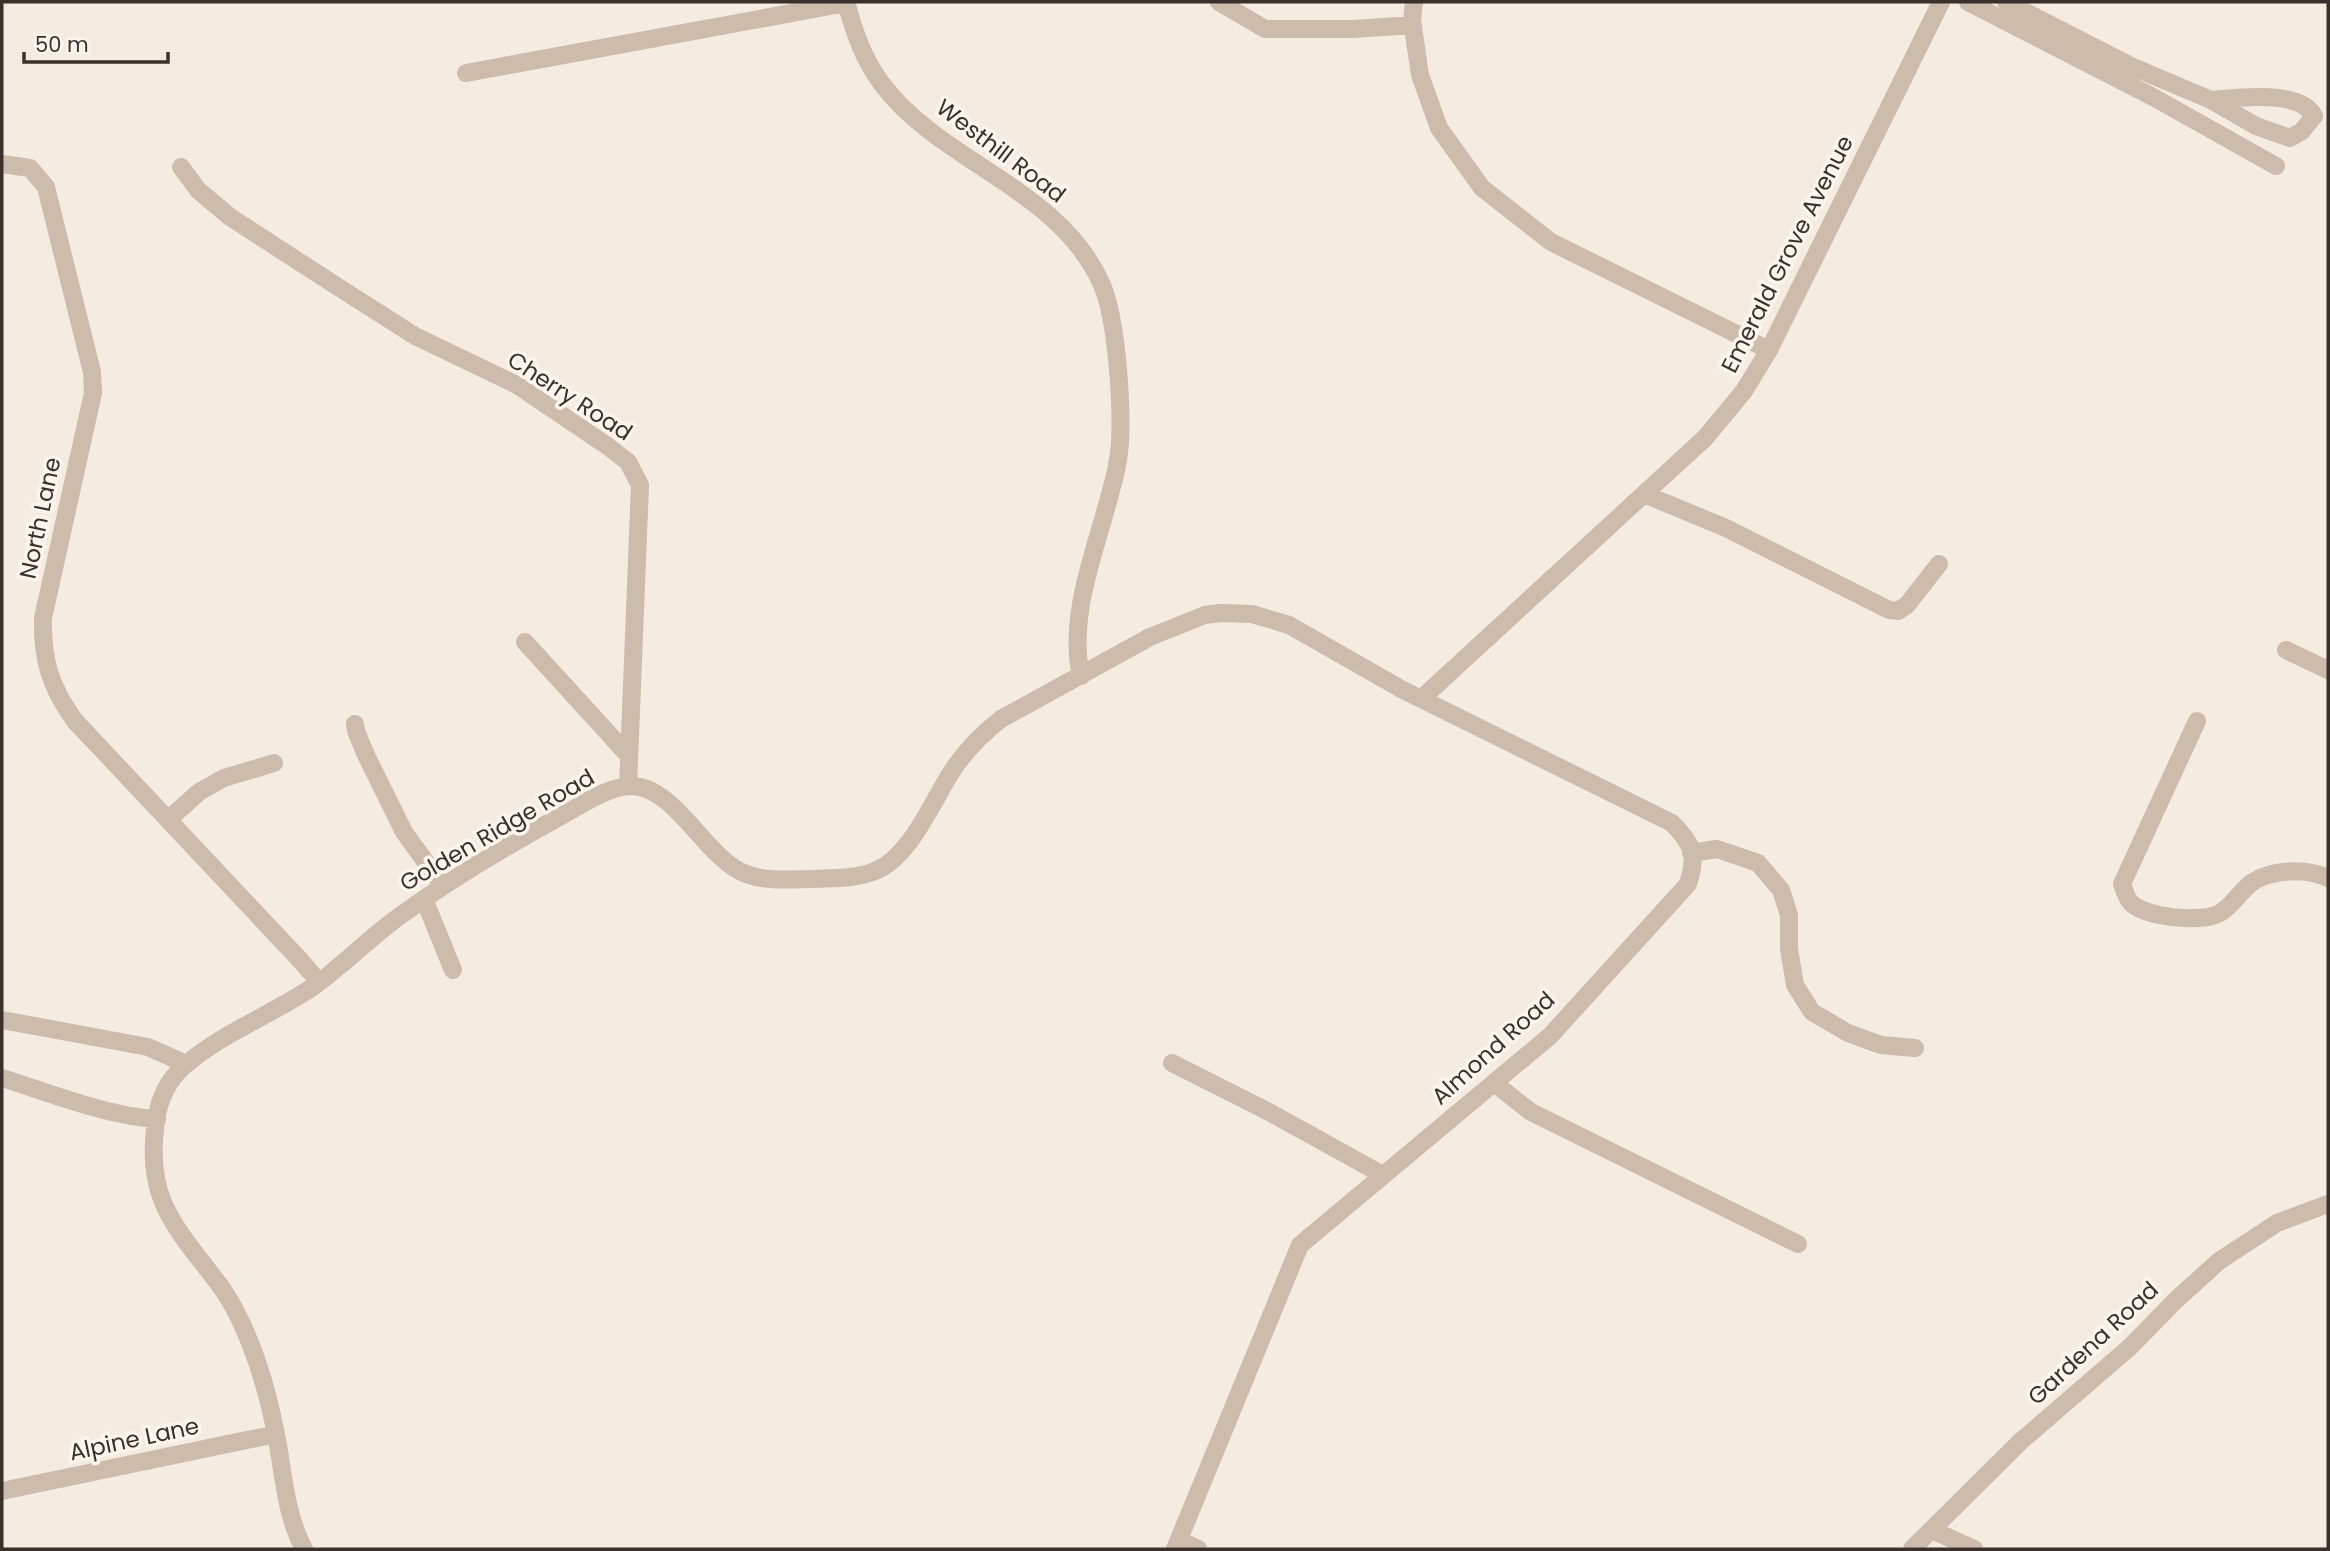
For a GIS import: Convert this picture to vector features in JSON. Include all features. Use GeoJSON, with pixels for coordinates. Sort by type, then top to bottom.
{"type":"FeatureCollection","features":[{"type":"Feature","properties":{"kind":"street"},"geometry":{"type":"LineString","coordinates":[[466,73],[846,2]]}},
{"type":"Feature","properties":{"kind":"street","name":"Westhill Road"},"geometry":{"type":"LineString","coordinates":[[846,2],[866,59],[892,96],[947,144],[1009,184],[1049,215],[1088,261],[1103,289],[1115,352],[1120,442],[1118,462],[1090,563],[1078,629],[1081,676]]}},
{"type":"Feature","properties":{"kind":"street"},"geometry":{"type":"LineString","coordinates":[[1219,2],[1265,29],[1353,29],[1413,25]]}},
{"type":"Feature","properties":{"kind":"street"},"geometry":{"type":"LineString","coordinates":[[1414,2],[1413,25],[1420,75],[1439,128],[1482,188],[1551,242],[1769,350]]}},
{"type":"Feature","properties":{"kind":"street","name":"Emerald Grove Avenue"},"geometry":{"type":"LineString","coordinates":[[1421,699],[1705,438],[1744,391],[1769,350],[1941,2]]}},
{"type":"Feature","properties":{"kind":"street"},"geometry":{"type":"LineString","coordinates":[[1968,2],[2153,97],[2276,166]]}},
{"type":"Feature","properties":{"kind":"street"},"geometry":{"type":"LineString","coordinates":[[2006,2],[2133,67],[2211,100],[2256,126],[2290,138],[2302,131],[2314,116],[2311,110],[2291,101],[2264,96],[2211,100]]}},
{"type":"Feature","properties":{"kind":"street","name":"North Lane"},"geometry":{"type":"LineString","coordinates":[[2,164],[30,168],[46,187],[92,372],[93,393],[43,618],[42,643],[55,688],[75,721],[319,982]]}},
{"type":"Feature","properties":{"kind":"street","name":"Cherry Road"},"geometry":{"type":"LineString","coordinates":[[180,167],[198,190],[230,217],[415,336],[517,385],[628,462],[640,485],[628,786]]}},
{"type":"Feature","properties":{"kind":"street"},"geometry":{"type":"LineString","coordinates":[[1644,494],[1726,528],[1889,610],[1898,611],[1907,605],[1939,564]]}},
{"type":"Feature","properties":{"kind":"street","name":"Golden Ridge Road"},"geometry":{"type":"LineString","coordinates":[[304,1549],[290,1511],[276,1434],[253,1353],[234,1308],[222,1288],[175,1228],[162,1200],[157,1181],[155,1161],[160,1102],[168,1084],[201,1052],[319,982],[400,915],[443,886],[555,820],[600,796],[628,786],[659,795],[722,858],[743,873],[767,879],[792,880],[863,875],[889,864],[902,850],[962,757],[986,730],[1023,705],[1150,637],[1205,615],[1237,612],[1271,618],[1289,625],[1421,699]]}},
{"type":"Feature","properties":{"kind":"street"},"geometry":{"type":"LineString","coordinates":[[525,642],[629,755]]}},
{"type":"Feature","properties":{"kind":"street"},"geometry":{"type":"LineString","coordinates":[[2286,650],[2328,670]]}},
{"type":"Feature","properties":{"kind":"street"},"geometry":{"type":"LineString","coordinates":[[1421,699],[1672,822],[1690,842],[1691,853],[1717,849],[1758,863],[1781,890],[1789,915],[1788,949],[1795,985],[1812,1012],[1848,1033],[1881,1045],[1915,1048]]}},
{"type":"Feature","properties":{"kind":"street"},"geometry":{"type":"LineString","coordinates":[[2197,721],[2122,884],[2130,903],[2150,913],[2171,918],[2218,914],[2251,884],[2270,873],[2315,872],[2328,878]]}},
{"type":"Feature","properties":{"kind":"street"},"geometry":{"type":"LineString","coordinates":[[355,724],[366,755],[404,832],[443,886]]}},
{"type":"Feature","properties":{"kind":"street"},"geometry":{"type":"LineString","coordinates":[[169,819],[199,792],[224,778],[274,763]]}},
{"type":"Feature","properties":{"kind":"street","name":"Almond Road"},"geometry":{"type":"LineString","coordinates":[[1177,1545],[1300,1245],[1550,1036],[1688,884],[1693,868],[1691,853]]}},
{"type":"Feature","properties":{"kind":"street"},"geometry":{"type":"LineString","coordinates":[[424,899],[453,970]]}},
{"type":"Feature","properties":{"kind":"street"},"geometry":{"type":"LineString","coordinates":[[2,1020],[148,1047],[186,1064]]}},
{"type":"Feature","properties":{"kind":"street"},"geometry":{"type":"LineString","coordinates":[[1172,1063],[1271,1113],[1383,1175]]}},
{"type":"Feature","properties":{"kind":"street"},"geometry":{"type":"LineString","coordinates":[[2,1078],[74,1101],[140,1118],[157,1119]]}},
{"type":"Feature","properties":{"kind":"street"},"geometry":{"type":"LineString","coordinates":[[1494,1083],[1531,1112],[1798,1244]]}},
{"type":"Feature","properties":{"kind":"street","name":"Gardena Road"},"geometry":{"type":"LineString","coordinates":[[1912,1549],[2021,1441],[2130,1347],[2190,1286],[2220,1261],[2277,1223],[2328,1204]]}},
{"type":"Feature","properties":{"kind":"street","name":"Alpine Lane"},"geometry":{"type":"LineString","coordinates":[[2,1491],[276,1434]]}},
{"type":"Feature","properties":{"kind":"street"},"geometry":{"type":"LineString","coordinates":[[1932,1530],[1973,1549]]}},
{"type":"Feature","properties":{"kind":"street"},"geometry":{"type":"LineString","coordinates":[[1177,1545],[1198,1549]]}}]}
